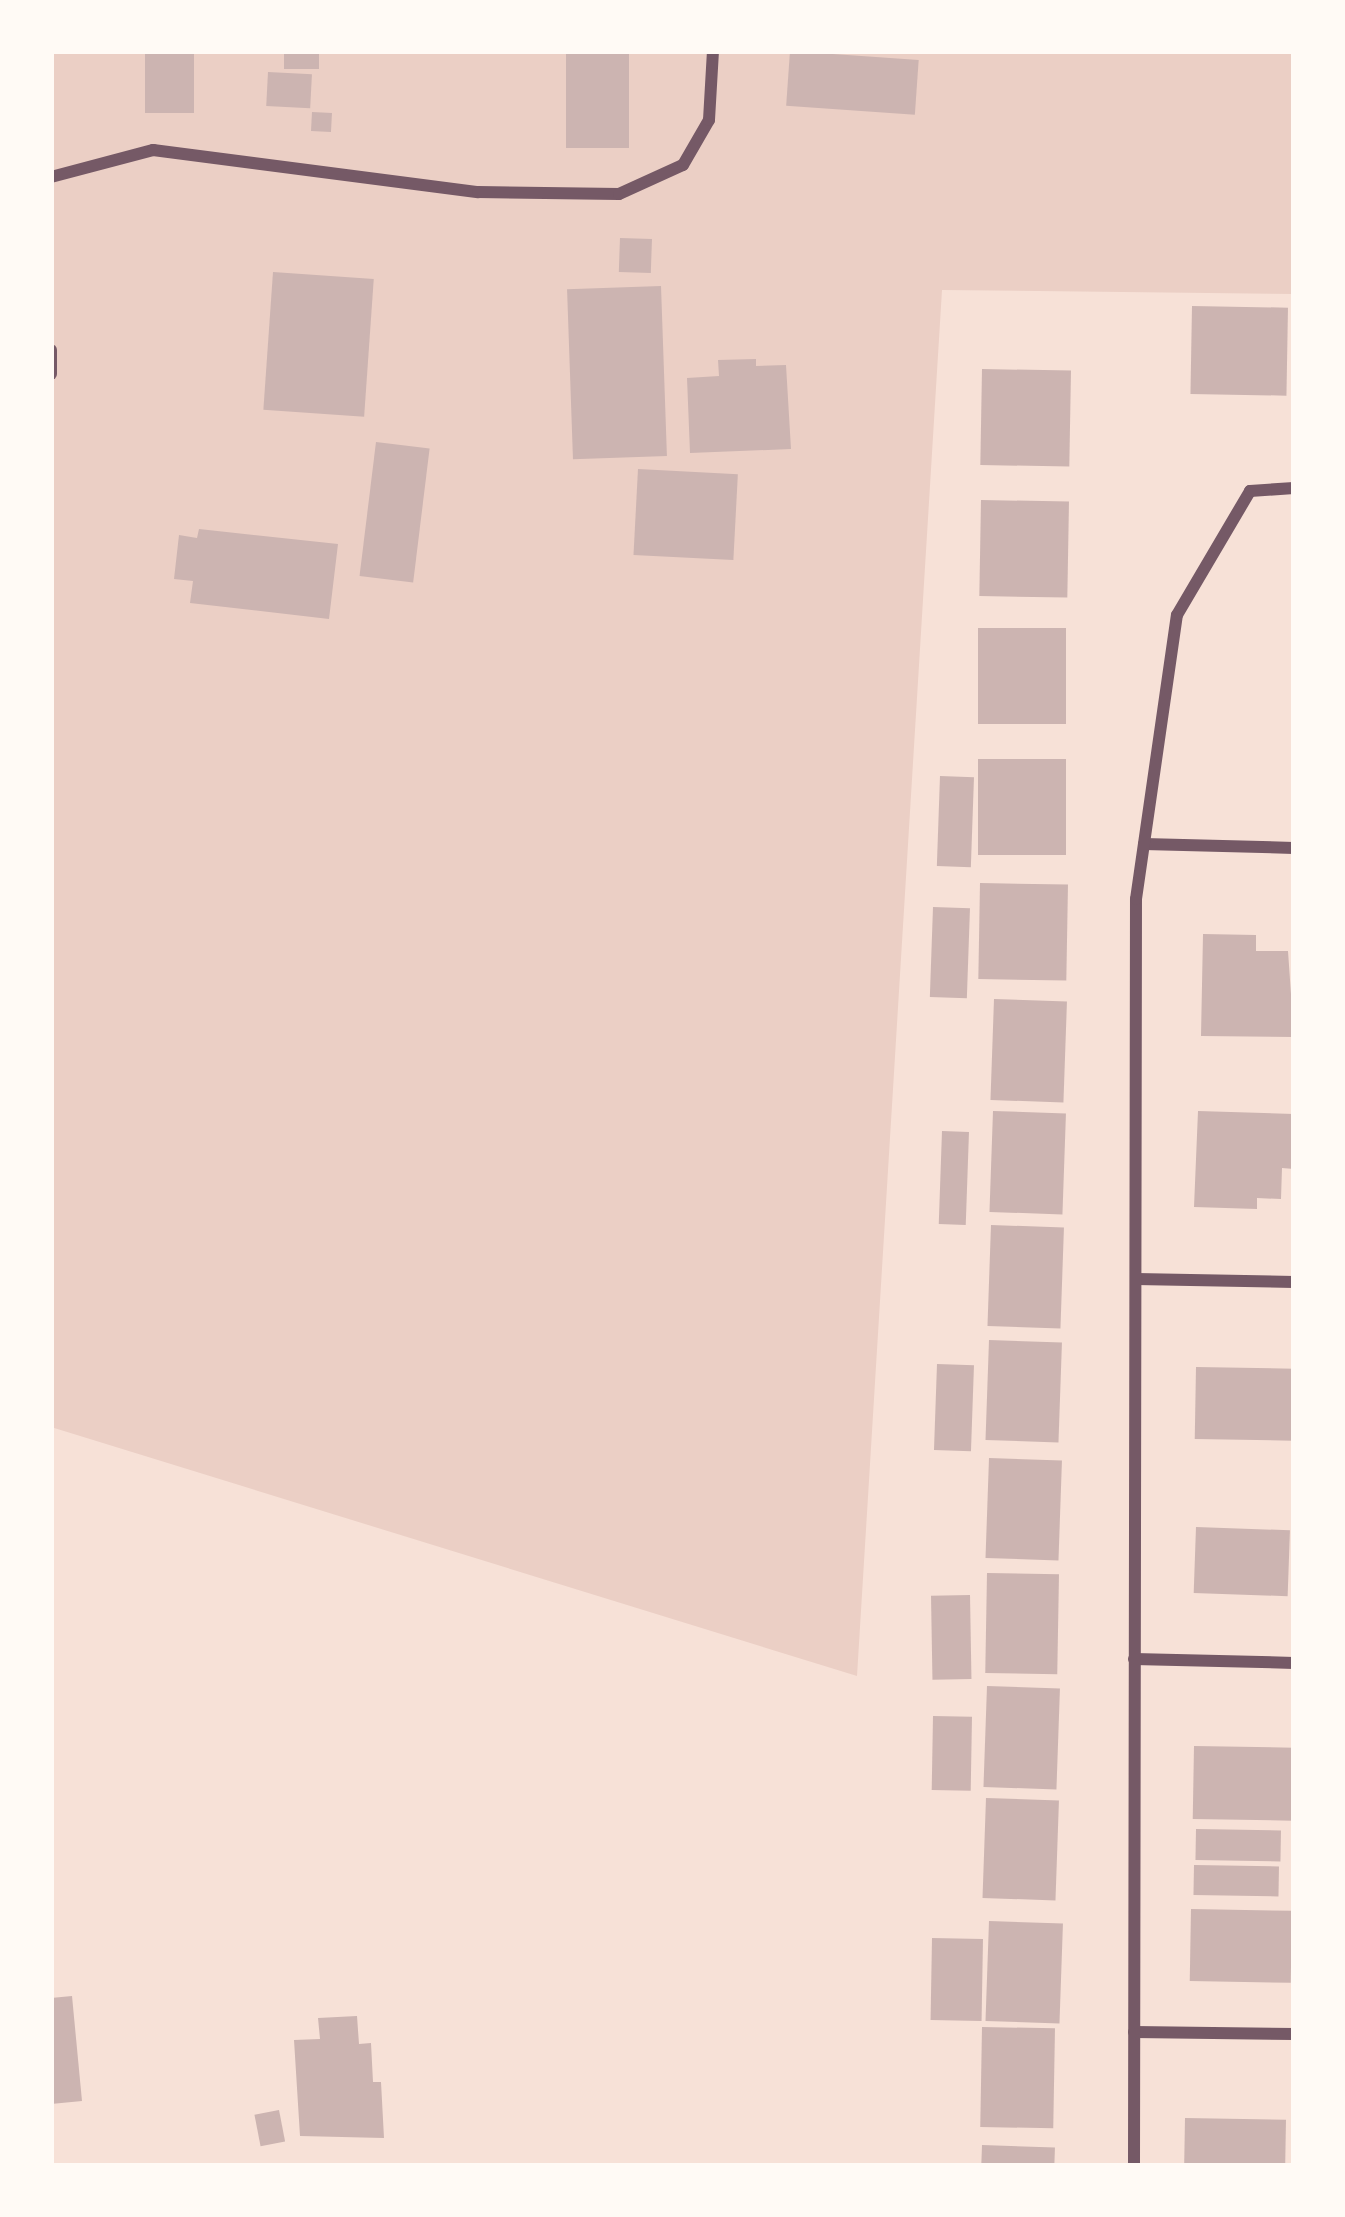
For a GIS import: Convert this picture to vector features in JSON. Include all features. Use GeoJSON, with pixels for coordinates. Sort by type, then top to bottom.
{"type":"FeatureCollection","features":[{"type":"Feature","properties":{"kind":"street"},"geometry":{"type":"LineString","coordinates":[[51,177],[153,150],[478,192],[619,194],[683,165],[709,120],[713,51]]}},
{"type":"Feature","properties":{"kind":"street"},"geometry":{"type":"LineString","coordinates":[[51,350],[51,374]]}},
{"type":"Feature","properties":{"kind":"street"},"geometry":{"type":"LineString","coordinates":[[1134,2166],[1136,899],[1177,615],[1250,491],[1294,488]]}},
{"type":"Feature","properties":{"kind":"street"},"geometry":{"type":"LineString","coordinates":[[1144,844],[1294,848]]}},
{"type":"Feature","properties":{"kind":"street"},"geometry":{"type":"LineString","coordinates":[[1136,1279],[1294,1282]]}},
{"type":"Feature","properties":{"kind":"street"},"geometry":{"type":"LineString","coordinates":[[1135,1659],[1294,1663]]}},
{"type":"Feature","properties":{"kind":"street"},"geometry":{"type":"LineString","coordinates":[[1134,2032],[1294,2034]]}},
{"type":"Feature","properties":{"kind":"shaded area"},"geometry":{"type":"Polygon","coordinates":[[[51,51],[1294,51],[1294,294],[942,290],[857,1676],[51,1427],[51,51]]]}},
{"type":"Feature","properties":{"kind":"building"},"geometry":{"type":"Polygon","coordinates":[[[145,51],[194,51],[194,113],[145,113],[145,51]]]}},
{"type":"Feature","properties":{"kind":"building"},"geometry":{"type":"Polygon","coordinates":[[[284,51],[319,51],[319,69],[284,69],[284,51]]]}},
{"type":"Feature","properties":{"kind":"building"},"geometry":{"type":"Polygon","coordinates":[[[566,51],[629,51],[629,148],[566,148],[566,51]]]}},
{"type":"Feature","properties":{"kind":"building"},"geometry":{"type":"Polygon","coordinates":[[[790,51],[919,60],[915,115],[786,106],[790,51]]]}},
{"type":"Feature","properties":{"kind":"building"},"geometry":{"type":"Polygon","coordinates":[[[268,72],[312,74],[310,108],[266,106],[268,72]]]}},
{"type":"Feature","properties":{"kind":"building"},"geometry":{"type":"Polygon","coordinates":[[[312,112],[332,113],[331,132],[311,131],[312,112]]]}},
{"type":"Feature","properties":{"kind":"building"},"geometry":{"type":"Polygon","coordinates":[[[620,238],[652,239],[651,273],[619,272],[620,238]]]}},
{"type":"Feature","properties":{"kind":"building"},"geometry":{"type":"Polygon","coordinates":[[[273,272],[374,279],[364,417],[263,410],[273,272]]]}},
{"type":"Feature","properties":{"kind":"building"},"geometry":{"type":"Polygon","coordinates":[[[661,286],[667,456],[573,459],[567,289],[661,286]]]}},
{"type":"Feature","properties":{"kind":"building"},"geometry":{"type":"Polygon","coordinates":[[[1192,306],[1288,308],[1286,396],[1190,394],[1192,306]]]}},
{"type":"Feature","properties":{"kind":"building"},"geometry":{"type":"Polygon","coordinates":[[[756,359],[756,366],[786,365],[791,449],[690,453],[687,378],[719,376],[718,360],[756,359]]]}},
{"type":"Feature","properties":{"kind":"building"},"geometry":{"type":"Polygon","coordinates":[[[982,369],[1071,371],[1069,467],[980,465],[982,369]]]}},
{"type":"Feature","properties":{"kind":"building"},"geometry":{"type":"Polygon","coordinates":[[[376,442],[430,449],[413,583],[360,576],[376,442]]]}},
{"type":"Feature","properties":{"kind":"building"},"geometry":{"type":"Polygon","coordinates":[[[638,469],[738,474],[733,560],[633,555],[638,469]]]}},
{"type":"Feature","properties":{"kind":"building"},"geometry":{"type":"Polygon","coordinates":[[[981,500],[1069,502],[1067,598],[979,596],[981,500]]]}},
{"type":"Feature","properties":{"kind":"building"},"geometry":{"type":"Polygon","coordinates":[[[199,529],[338,544],[329,619],[190,603],[193,581],[174,579],[179,535],[197,538],[199,529]]]}},
{"type":"Feature","properties":{"kind":"building"},"geometry":{"type":"Polygon","coordinates":[[[978,628],[1066,628],[1066,724],[978,724],[978,628]]]}},
{"type":"Feature","properties":{"kind":"building"},"geometry":{"type":"Polygon","coordinates":[[[978,759],[1066,759],[1066,855],[978,855],[978,759]]]}},
{"type":"Feature","properties":{"kind":"building"},"geometry":{"type":"Polygon","coordinates":[[[940,776],[974,777],[971,867],[937,866],[940,776]]]}},
{"type":"Feature","properties":{"kind":"building"},"geometry":{"type":"Polygon","coordinates":[[[980,883],[1068,885],[1066,981],[978,979],[980,883]]]}},
{"type":"Feature","properties":{"kind":"building"},"geometry":{"type":"Polygon","coordinates":[[[933,907],[970,908],[967,998],[930,997],[933,907]]]}},
{"type":"Feature","properties":{"kind":"building"},"geometry":{"type":"Polygon","coordinates":[[[1203,934],[1256,935],[1256,951],[1288,951],[1294,1037],[1201,1036],[1203,934]]]}},
{"type":"Feature","properties":{"kind":"building"},"geometry":{"type":"Polygon","coordinates":[[[994,999],[1067,1002],[1063,1102],[990,1100],[994,999]]]}},
{"type":"Feature","properties":{"kind":"building"},"geometry":{"type":"Polygon","coordinates":[[[993,1111],[1066,1114],[1062,1214],[989,1212],[993,1111]]]}},
{"type":"Feature","properties":{"kind":"building"},"geometry":{"type":"Polygon","coordinates":[[[1198,1111],[1294,1114],[1294,1169],[1282,1168],[1281,1199],[1257,1198],[1257,1209],[1194,1207],[1198,1111]]]}},
{"type":"Feature","properties":{"kind":"building"},"geometry":{"type":"Polygon","coordinates":[[[942,1131],[969,1132],[966,1225],[939,1224],[942,1131]]]}},
{"type":"Feature","properties":{"kind":"building"},"geometry":{"type":"Polygon","coordinates":[[[991,1225],[1064,1228],[1060,1328],[987,1326],[991,1225]]]}},
{"type":"Feature","properties":{"kind":"building"},"geometry":{"type":"Polygon","coordinates":[[[989,1340],[1062,1343],[1058,1442],[986,1440],[989,1340]]]}},
{"type":"Feature","properties":{"kind":"building"},"geometry":{"type":"Polygon","coordinates":[[[937,1364],[974,1365],[971,1451],[934,1450],[937,1364]]]}},
{"type":"Feature","properties":{"kind":"building"},"geometry":{"type":"Polygon","coordinates":[[[1196,1367],[1294,1369],[1293,1441],[1195,1439],[1196,1367]]]}},
{"type":"Feature","properties":{"kind":"building"},"geometry":{"type":"Polygon","coordinates":[[[989,1458],[1062,1461],[1058,1560],[986,1558],[989,1458]]]}},
{"type":"Feature","properties":{"kind":"building"},"geometry":{"type":"Polygon","coordinates":[[[1196,1527],[1290,1530],[1288,1596],[1194,1593],[1196,1527]]]}},
{"type":"Feature","properties":{"kind":"building"},"geometry":{"type":"Polygon","coordinates":[[[987,1573],[1059,1574],[1057,1674],[985,1673],[987,1573]]]}},
{"type":"Feature","properties":{"kind":"building"},"geometry":{"type":"Polygon","coordinates":[[[970,1595],[971,1679],[932,1680],[931,1596],[970,1595]]]}},
{"type":"Feature","properties":{"kind":"building"},"geometry":{"type":"Polygon","coordinates":[[[987,1686],[1060,1689],[1056,1789],[983,1787],[987,1686]]]}},
{"type":"Feature","properties":{"kind":"building"},"geometry":{"type":"Polygon","coordinates":[[[933,1716],[972,1717],[971,1791],[932,1790],[933,1716]]]}},
{"type":"Feature","properties":{"kind":"building"},"geometry":{"type":"Polygon","coordinates":[[[1194,1746],[1294,1748],[1293,1821],[1193,1819],[1194,1746]]]}},
{"type":"Feature","properties":{"kind":"building"},"geometry":{"type":"Polygon","coordinates":[[[986,1798],[1059,1801],[1055,1900],[983,1898],[986,1798]]]}},
{"type":"Feature","properties":{"kind":"building"},"geometry":{"type":"Polygon","coordinates":[[[1196,1829],[1281,1830],[1280,1861],[1195,1860],[1196,1829]]]}},
{"type":"Feature","properties":{"kind":"building"},"geometry":{"type":"Polygon","coordinates":[[[1194,1865],[1279,1866],[1278,1896],[1193,1895],[1194,1865]]]}},
{"type":"Feature","properties":{"kind":"building"},"geometry":{"type":"Polygon","coordinates":[[[1191,1909],[1292,1911],[1291,1983],[1190,1981],[1191,1909]]]}},
{"type":"Feature","properties":{"kind":"building"},"geometry":{"type":"Polygon","coordinates":[[[989,1921],[1063,1924],[1059,2024],[986,2021],[989,1921]]]}},
{"type":"Feature","properties":{"kind":"building"},"geometry":{"type":"Polygon","coordinates":[[[932,1938],[983,1939],[982,2021],[931,2020],[932,1938]]]}},
{"type":"Feature","properties":{"kind":"building"},"geometry":{"type":"Polygon","coordinates":[[[72,1996],[82,2101],[51,2104],[51,1998],[72,1996]]]}},
{"type":"Feature","properties":{"kind":"building"},"geometry":{"type":"Polygon","coordinates":[[[357,2016],[359,2044],[371,2043],[373,2082],[381,2082],[384,2138],[300,2136],[294,2040],[320,2039],[318,2018],[357,2016]]]}},
{"type":"Feature","properties":{"kind":"building"},"geometry":{"type":"Polygon","coordinates":[[[982,2027],[1055,2028],[1053,2128],[980,2127],[982,2027]]]}},
{"type":"Feature","properties":{"kind":"building"},"geometry":{"type":"Polygon","coordinates":[[[279,2110],[285,2141],[261,2146],[254,2115],[279,2110]]]}},
{"type":"Feature","properties":{"kind":"building"},"geometry":{"type":"Polygon","coordinates":[[[1185,2118],[1286,2120],[1285,2166],[1184,2166],[1185,2118]]]}},
{"type":"Feature","properties":{"kind":"building"},"geometry":{"type":"Polygon","coordinates":[[[982,2145],[1055,2148],[1054,2166],[981,2166],[982,2145]]]}}]}
